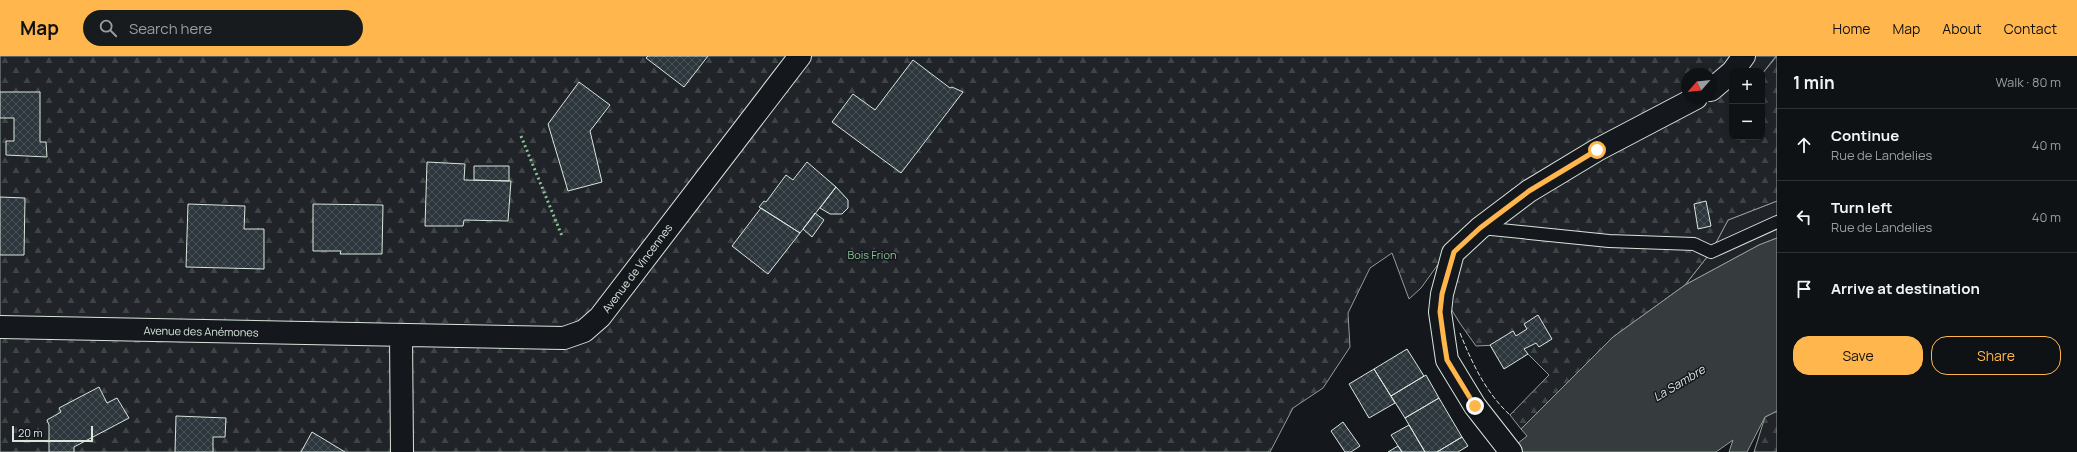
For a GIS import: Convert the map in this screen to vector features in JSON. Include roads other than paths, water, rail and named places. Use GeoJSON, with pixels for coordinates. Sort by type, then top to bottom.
{"type":"FeatureCollection","features":[{"type":"Feature","properties":{"kind":"street","name":"Avenue de Vincennes"},"geometry":{"type":"LineString","coordinates":[[401,335],[564,338],[584,331],[600,317],[800,56]]}},
{"type":"Feature","properties":{"kind":"street"},"geometry":{"type":"LineString","coordinates":[[1736,68],[1744,56]]}},
{"type":"Feature","properties":{"kind":"street"},"geometry":{"type":"LineString","coordinates":[[1717,85],[1729,75]]}},
{"type":"Feature","properties":{"kind":"street"},"geometry":{"type":"LineString","coordinates":[[1510,450],[1460,383],[1447,360],[1440,312],[1442,294],[1454,252],[1480,228],[1529,191],[1597,150],[1685,104]]}},
{"type":"Feature","properties":{"kind":"street","name":"Avenue des Anémones"},"geometry":{"type":"LineString","coordinates":[[0,327],[401,335]]}},
{"type":"Feature","properties":{"kind":"street"},"geometry":{"type":"LineString","coordinates":[[401,335],[402,452]]}},
{"type":"Feature","properties":{"kind":"lane"},"geometry":{"type":"LineString","coordinates":[[1480,228],[1609,241],[1694,244],[1711,252],[1777,222]]}},
{"type":"Feature","properties":{"kind":"water","name":"La Sambre"},"geometry":{"type":"Polygon","coordinates":[[[1777,238],[1777,411],[1765,417],[1747,452],[1729,452],[1733,440],[1716,452],[1507,452],[1527,436],[1521,429],[1613,337],[1685,285],[1759,245],[1777,238]]]}},
{"type":"Feature","properties":{"kind":"park label","name":"Bois Frion"},"geometry":{"type":"Point","coordinates":[872,254]}}]}
